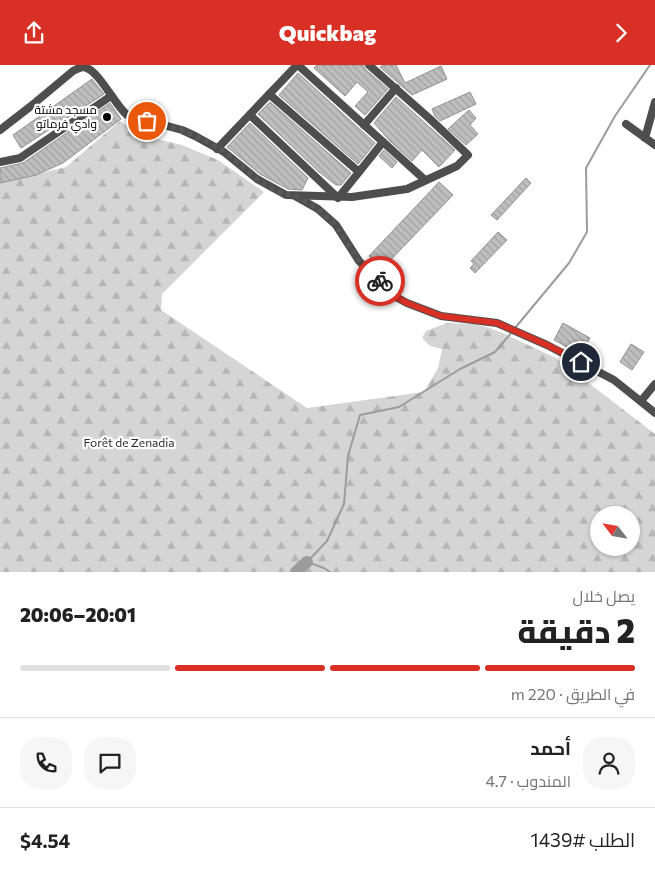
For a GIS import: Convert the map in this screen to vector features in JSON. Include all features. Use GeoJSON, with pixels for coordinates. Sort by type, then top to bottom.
{"type":"FeatureCollection","features":[{"type":"Feature","properties":{"kind":"street"},"geometry":{"type":"LineString","coordinates":[[217,149],[298,65],[425,180]]}},
{"type":"Feature","properties":{"kind":"street"},"geometry":{"type":"LineString","coordinates":[[0,130],[31,107],[73,71],[80,67],[89,66],[127,115],[182,130],[224,151],[257,179],[272,189],[286,195],[338,198],[407,189],[457,166],[468,155],[369,65]]}},
{"type":"Feature","properties":{"kind":"street"},"geometry":{"type":"LineString","coordinates":[[364,125],[396,88]]}},
{"type":"Feature","properties":{"kind":"street"},"geometry":{"type":"LineString","coordinates":[[269,94],[359,172]]}},
{"type":"Feature","properties":{"kind":"street"},"geometry":{"type":"LineString","coordinates":[[0,162],[20,158],[111,96]]}},
{"type":"Feature","properties":{"kind":"street"},"geometry":{"type":"LineString","coordinates":[[645,138],[655,102]]}},
{"type":"Feature","properties":{"kind":"street"},"geometry":{"type":"LineString","coordinates":[[250,115],[338,198]]}},
{"type":"Feature","properties":{"kind":"street"},"geometry":{"type":"LineString","coordinates":[[626,124],[655,145]]}},
{"type":"Feature","properties":{"kind":"street"},"geometry":{"type":"LineString","coordinates":[[338,198],[384,142]]}},
{"type":"Feature","properties":{"kind":"street"},"geometry":{"type":"LineString","coordinates":[[294,195],[318,209],[336,225],[359,261],[396,297],[441,316],[497,323],[547,345],[614,380],[655,413]]}},
{"type":"Feature","properties":{"kind":"street"},"geometry":{"type":"LineString","coordinates":[[641,401],[655,384]]}},
{"type":"Feature","properties":{"kind":"green space","name":"Forêt de Zenadia"},"geometry":{"type":"Polygon","coordinates":[[[120,121],[140,135],[182,145],[218,160],[264,192],[162,294],[161,310],[307,408],[424,392],[438,368],[442,349],[430,346],[422,338],[426,331],[447,323],[474,324],[490,328],[556,358],[655,434],[655,572],[0,572],[0,183],[66,167],[120,121]]]}},
{"type":"Feature","properties":{"kind":"building"},"geometry":{"type":"Polygon","coordinates":[[[317,65],[363,65],[365,69],[388,89],[365,115],[355,106],[368,92],[357,82],[345,96],[314,68],[317,65]]]}},
{"type":"Feature","properties":{"kind":"building"},"geometry":{"type":"Polygon","coordinates":[[[396,65],[405,83],[441,66],[447,79],[412,95],[380,67],[396,65]]]}},
{"type":"Feature","properties":{"kind":"building"},"geometry":{"type":"Polygon","coordinates":[[[298,73],[375,143],[358,164],[279,95],[298,73]]]}},
{"type":"Feature","properties":{"kind":"building"},"geometry":{"type":"Polygon","coordinates":[[[92,79],[104,94],[21,148],[13,135],[92,79]]]}},
{"type":"Feature","properties":{"kind":"building"},"geometry":{"type":"Polygon","coordinates":[[[470,92],[476,104],[440,121],[435,116],[432,109],[470,92]]]}},
{"type":"Feature","properties":{"kind":"building"},"geometry":{"type":"Polygon","coordinates":[[[396,97],[455,150],[439,167],[422,150],[412,161],[374,123],[396,97]]]}},
{"type":"Feature","properties":{"kind":"building"},"geometry":{"type":"Polygon","coordinates":[[[270,102],[351,173],[341,185],[336,185],[319,172],[258,114],[270,102]]]}},
{"type":"Feature","properties":{"kind":"building"},"geometry":{"type":"Polygon","coordinates":[[[110,103],[121,119],[63,163],[36,175],[0,183],[0,168],[23,163],[110,103]]]}},
{"type":"Feature","properties":{"kind":"building"},"geometry":{"type":"Polygon","coordinates":[[[469,110],[476,118],[470,125],[478,134],[466,145],[448,129],[469,110]]]}},
{"type":"Feature","properties":{"kind":"building"},"geometry":{"type":"Polygon","coordinates":[[[250,123],[308,178],[302,190],[288,189],[260,174],[227,147],[250,123]]]}},
{"type":"Feature","properties":{"kind":"building"},"geometry":{"type":"Polygon","coordinates":[[[384,150],[397,162],[392,168],[379,156],[384,150]]]}},
{"type":"Feature","properties":{"kind":"building"},"geometry":{"type":"Polygon","coordinates":[[[526,178],[531,183],[497,220],[491,215],[526,178]]]}},
{"type":"Feature","properties":{"kind":"building"},"geometry":{"type":"Polygon","coordinates":[[[439,182],[453,195],[382,269],[369,256],[439,182]]]}},
{"type":"Feature","properties":{"kind":"building"},"geometry":{"type":"Polygon","coordinates":[[[498,232],[507,240],[475,273],[470,268],[474,264],[471,261],[498,232]]]}},
{"type":"Feature","properties":{"kind":"building"},"geometry":{"type":"Polygon","coordinates":[[[563,323],[590,338],[580,354],[554,340],[563,323]]]}},
{"type":"Feature","properties":{"kind":"building"},"geometry":{"type":"Polygon","coordinates":[[[631,344],[644,352],[632,370],[620,362],[631,344]]]}},
{"type":"Feature","properties":{"kind":"waterway"},"geometry":{"type":"LineString","coordinates":[[515,328],[569,263],[587,232],[586,168],[615,116],[650,65]]}},
{"type":"Feature","properties":{"kind":"waterway"},"geometry":{"type":"LineString","coordinates":[[330,572],[307,562],[327,541],[344,504],[348,456],[360,415],[399,407],[460,369],[495,352],[512,332]]}},
{"type":"Feature","properties":{"kind":"waterway"},"geometry":{"type":"LineString","coordinates":[[296,572],[307,562]]}},
{"type":"Feature","properties":{"kind":"way so far"},"geometry":{"type":"LineString","coordinates":[[147,121],[182,130],[195,136],[224,151],[272,189],[286,195],[294,195],[318,209],[336,225],[359,261],[380,281]]}},
{"type":"Feature","properties":{"kind":"place","name":"مسجد مشتة وادي فرماتو"},"geometry":{"type":"Point","coordinates":[107,117]}},
{"type":"Feature","properties":{"kind":"route"},"geometry":{"type":"LineString","coordinates":[[380,281],[396,297],[407,303],[441,316],[497,323],[581,362]]}}]}
